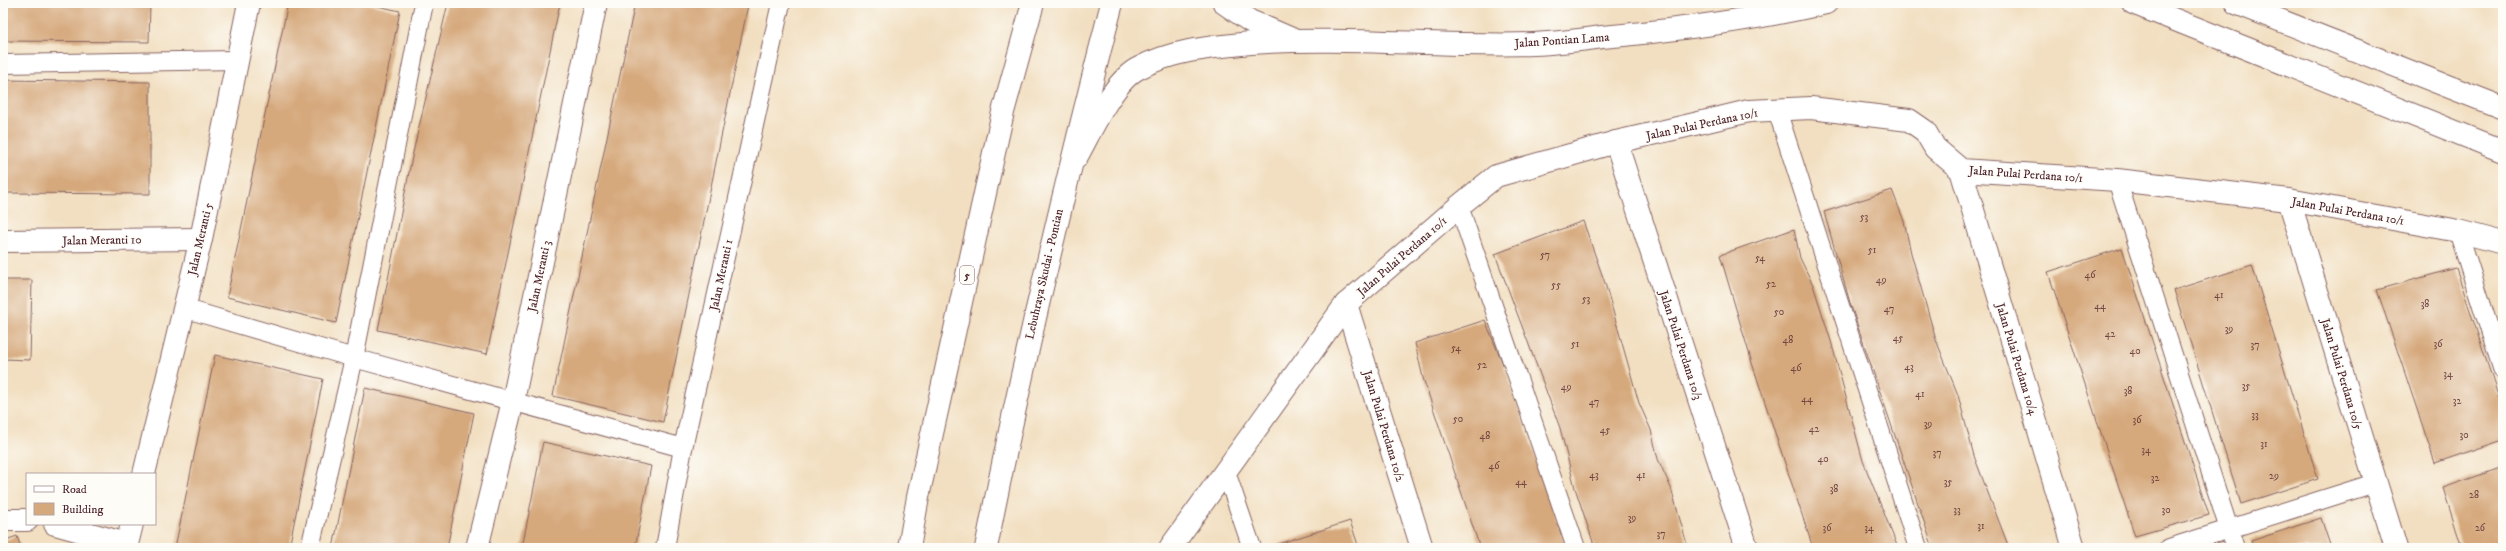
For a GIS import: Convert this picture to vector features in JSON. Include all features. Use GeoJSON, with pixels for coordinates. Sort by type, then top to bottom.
{"type":"FeatureCollection","features":[{"type":"Feature","properties":{"kind":"main road","name":"Jalan Meranti 5"},"geometry":{"type":"LineString","coordinates":[[144,473],[183,308],[201,239],[249,3]]}},
{"type":"Feature","properties":{"kind":"main road","name":"Jalan Meranti 3"},"geometry":{"type":"LineString","coordinates":[[477,548],[513,401],[596,3]]}},
{"type":"Feature","properties":{"kind":"main road","name":"5"},"geometry":{"type":"LineString","coordinates":[[909,548],[918,497],[1002,120],[1033,3]]}},
{"type":"Feature","properties":{"kind":"main road","name":"Lebuhraya Skudai - Pontian"},"geometry":{"type":"LineString","coordinates":[[986,548],[1014,406],[1068,173],[1112,3]]}},
{"type":"Feature","properties":{"kind":"main road","name":"Jalan Pontian Lama"},"geometry":{"type":"LineString","coordinates":[[1224,3],[1250,21],[1295,40]]}},
{"type":"Feature","properties":{"kind":"main road","name":"Jalan Pontian Lama"},"geometry":{"type":"LineString","coordinates":[[1068,173],[1101,113],[1120,86],[1135,70],[1156,60],[1205,47],[1295,40],[1534,44],[1680,30],[1778,14],[1826,3]]}},
{"type":"Feature","properties":{"kind":"main road"},"geometry":{"type":"LineString","coordinates":[[2133,3],[2503,151]]}},
{"type":"Feature","properties":{"kind":"main road"},"geometry":{"type":"LineString","coordinates":[[2236,3],[2503,108]]}},
{"type":"Feature","properties":{"kind":"main road","name":"Jalan Pulai Perdana 10/1"},"geometry":{"type":"LineString","coordinates":[[1170,548],[1346,304],[1496,176],[1616,142],[1749,111],[1811,108],[1910,120],[1925,131],[1935,148],[1960,170],[2117,180],[2289,200],[2458,231],[2503,242]]}},
{"type":"Feature","properties":{"kind":"main road","name":"Jalan Pulai Perdana 10/3"},"geometry":{"type":"LineString","coordinates":[[1616,142],[1747,548]]}},
{"type":"Feature","properties":{"kind":"main road","name":"Jalan Pulai Perdana 10/4"},"geometry":{"type":"LineString","coordinates":[[1960,170],[2074,548]]}},
{"type":"Feature","properties":{"kind":"main road","name":"Jalan Pulai Perdana 10/5"},"geometry":{"type":"LineString","coordinates":[[2289,200],[2396,548]]}},
{"type":"Feature","properties":{"kind":"main road","name":"Jalan Meranti 10"},"geometry":{"type":"LineString","coordinates":[[3,241],[201,239]]}},
{"type":"Feature","properties":{"kind":"main road","name":"Jalan Pulai Perdana 10/2"},"geometry":{"type":"LineString","coordinates":[[1346,304],[1422,548]]}},
{"type":"Feature","properties":{"kind":"main road"},"geometry":{"type":"LineString","coordinates":[[3,520],[26,520]]}},
{"type":"Feature","properties":{"kind":"main road"},"geometry":{"type":"LineString","coordinates":[[60,525],[128,539]]}},
{"type":"Feature","properties":{"kind":"lane"},"geometry":{"type":"LineString","coordinates":[[310,548],[354,358],[424,3]]}},
{"type":"Feature","properties":{"kind":"lane","name":"Jalan Meranti 1"},"geometry":{"type":"LineString","coordinates":[[665,548],[683,448],[781,3]]}},
{"type":"Feature","properties":{"kind":"lane"},"geometry":{"type":"LineString","coordinates":[[3,64],[237,60]]}},
{"type":"Feature","properties":{"kind":"lane"},"geometry":{"type":"LineString","coordinates":[[1777,110],[1918,548]]}},
{"type":"Feature","properties":{"kind":"lane"},"geometry":{"type":"LineString","coordinates":[[2117,180],[2236,548]]}},
{"type":"Feature","properties":{"kind":"lane"},"geometry":{"type":"LineString","coordinates":[[1459,206],[1576,548]]}},
{"type":"Feature","properties":{"kind":"lane"},"geometry":{"type":"LineString","coordinates":[[2458,231],[2503,372]]}},
{"type":"Feature","properties":{"kind":"lane"},"geometry":{"type":"LineString","coordinates":[[183,308],[354,358],[683,448]]}},
{"type":"Feature","properties":{"kind":"lane"},"geometry":{"type":"LineString","coordinates":[[1226,469],[1252,548]]}},
{"type":"Feature","properties":{"kind":"lane"},"geometry":{"type":"LineString","coordinates":[[2169,548],[2375,483]]}},
{"type":"Feature","properties":{"kind":"building"},"geometry":{"type":"Polygon","coordinates":[[[3,3],[150,3],[149,42],[3,41],[3,3]]]}},
{"type":"Feature","properties":{"kind":"building"},"geometry":{"type":"Polygon","coordinates":[[[288,3],[364,3],[400,11],[336,323],[227,297],[288,3]]]}},
{"type":"Feature","properties":{"kind":"building"},"geometry":{"type":"Polygon","coordinates":[[[448,3],[560,3],[487,354],[378,330],[412,157],[448,3]]]}},
{"type":"Feature","properties":{"kind":"building"},"geometry":{"type":"Polygon","coordinates":[[[635,3],[748,5],[663,422],[553,396],[635,3]]]}},
{"type":"Feature","properties":{"kind":"building"},"geometry":{"type":"Polygon","coordinates":[[[3,80],[150,82],[150,194],[3,193],[3,80]]]}},
{"type":"Feature","properties":{"kind":"building"},"geometry":{"type":"Polygon","coordinates":[[[1892,190],[1904,221],[1911,253],[1936,340],[1958,395],[1974,456],[2009,548],[1933,548],[1851,306],[1824,212],[1892,190]]]}},
{"type":"Feature","properties":{"kind":"building"},"geometry":{"type":"Polygon","coordinates":[[[1583,221],[1605,283],[1639,403],[1651,430],[1658,459],[1671,488],[1688,548],[1595,548],[1575,488],[1560,428],[1495,254],[1583,221]]]}},
{"type":"Feature","properties":{"kind":"building"},"geometry":{"type":"Polygon","coordinates":[[[1794,229],[1800,258],[1813,285],[1831,341],[1863,461],[1898,548],[1813,548],[1752,363],[1720,255],[1794,229]]]}},
{"type":"Feature","properties":{"kind":"building"},"geometry":{"type":"Polygon","coordinates":[[[2122,248],[2209,515],[2135,536],[2048,272],[2122,248]]]}},
{"type":"Feature","properties":{"kind":"building"},"geometry":{"type":"Polygon","coordinates":[[[2252,265],[2318,479],[2241,504],[2174,290],[2252,265]]]}},
{"type":"Feature","properties":{"kind":"building"},"geometry":{"type":"Polygon","coordinates":[[[2456,268],[2503,411],[2503,440],[2435,463],[2377,290],[2456,268]]]}},
{"type":"Feature","properties":{"kind":"building"},"geometry":{"type":"Polygon","coordinates":[[[3,280],[32,280],[30,360],[3,359],[3,280]]]}},
{"type":"Feature","properties":{"kind":"building"},"geometry":{"type":"Polygon","coordinates":[[[1485,320],[1509,379],[1566,548],[1480,548],[1423,378],[1415,343],[1485,320]]]}},
{"type":"Feature","properties":{"kind":"building"},"geometry":{"type":"Polygon","coordinates":[[[215,355],[323,379],[289,548],[175,548],[215,355]]]}},
{"type":"Feature","properties":{"kind":"building"},"geometry":{"type":"Polygon","coordinates":[[[365,388],[474,413],[447,548],[333,548],[365,388]]]}},
{"type":"Feature","properties":{"kind":"building"},"geometry":{"type":"Polygon","coordinates":[[[543,442],[651,466],[635,548],[522,548],[543,442]]]}},
{"type":"Feature","properties":{"kind":"building"},"geometry":{"type":"Polygon","coordinates":[[[2503,467],[2503,548],[2462,548],[2443,488],[2503,467]]]}},
{"type":"Feature","properties":{"kind":"building"},"geometry":{"type":"Polygon","coordinates":[[[2321,518],[2331,548],[2253,548],[2251,541],[2321,518]]]}},
{"type":"Feature","properties":{"kind":"building"},"geometry":{"type":"Polygon","coordinates":[[[1350,521],[1359,548],[1276,548],[1275,545],[1350,521]]]}},
{"type":"Feature","properties":{"kind":"building"},"geometry":{"type":"Polygon","coordinates":[[[17,536],[21,548],[3,548],[3,541],[17,536]]]}}]}
